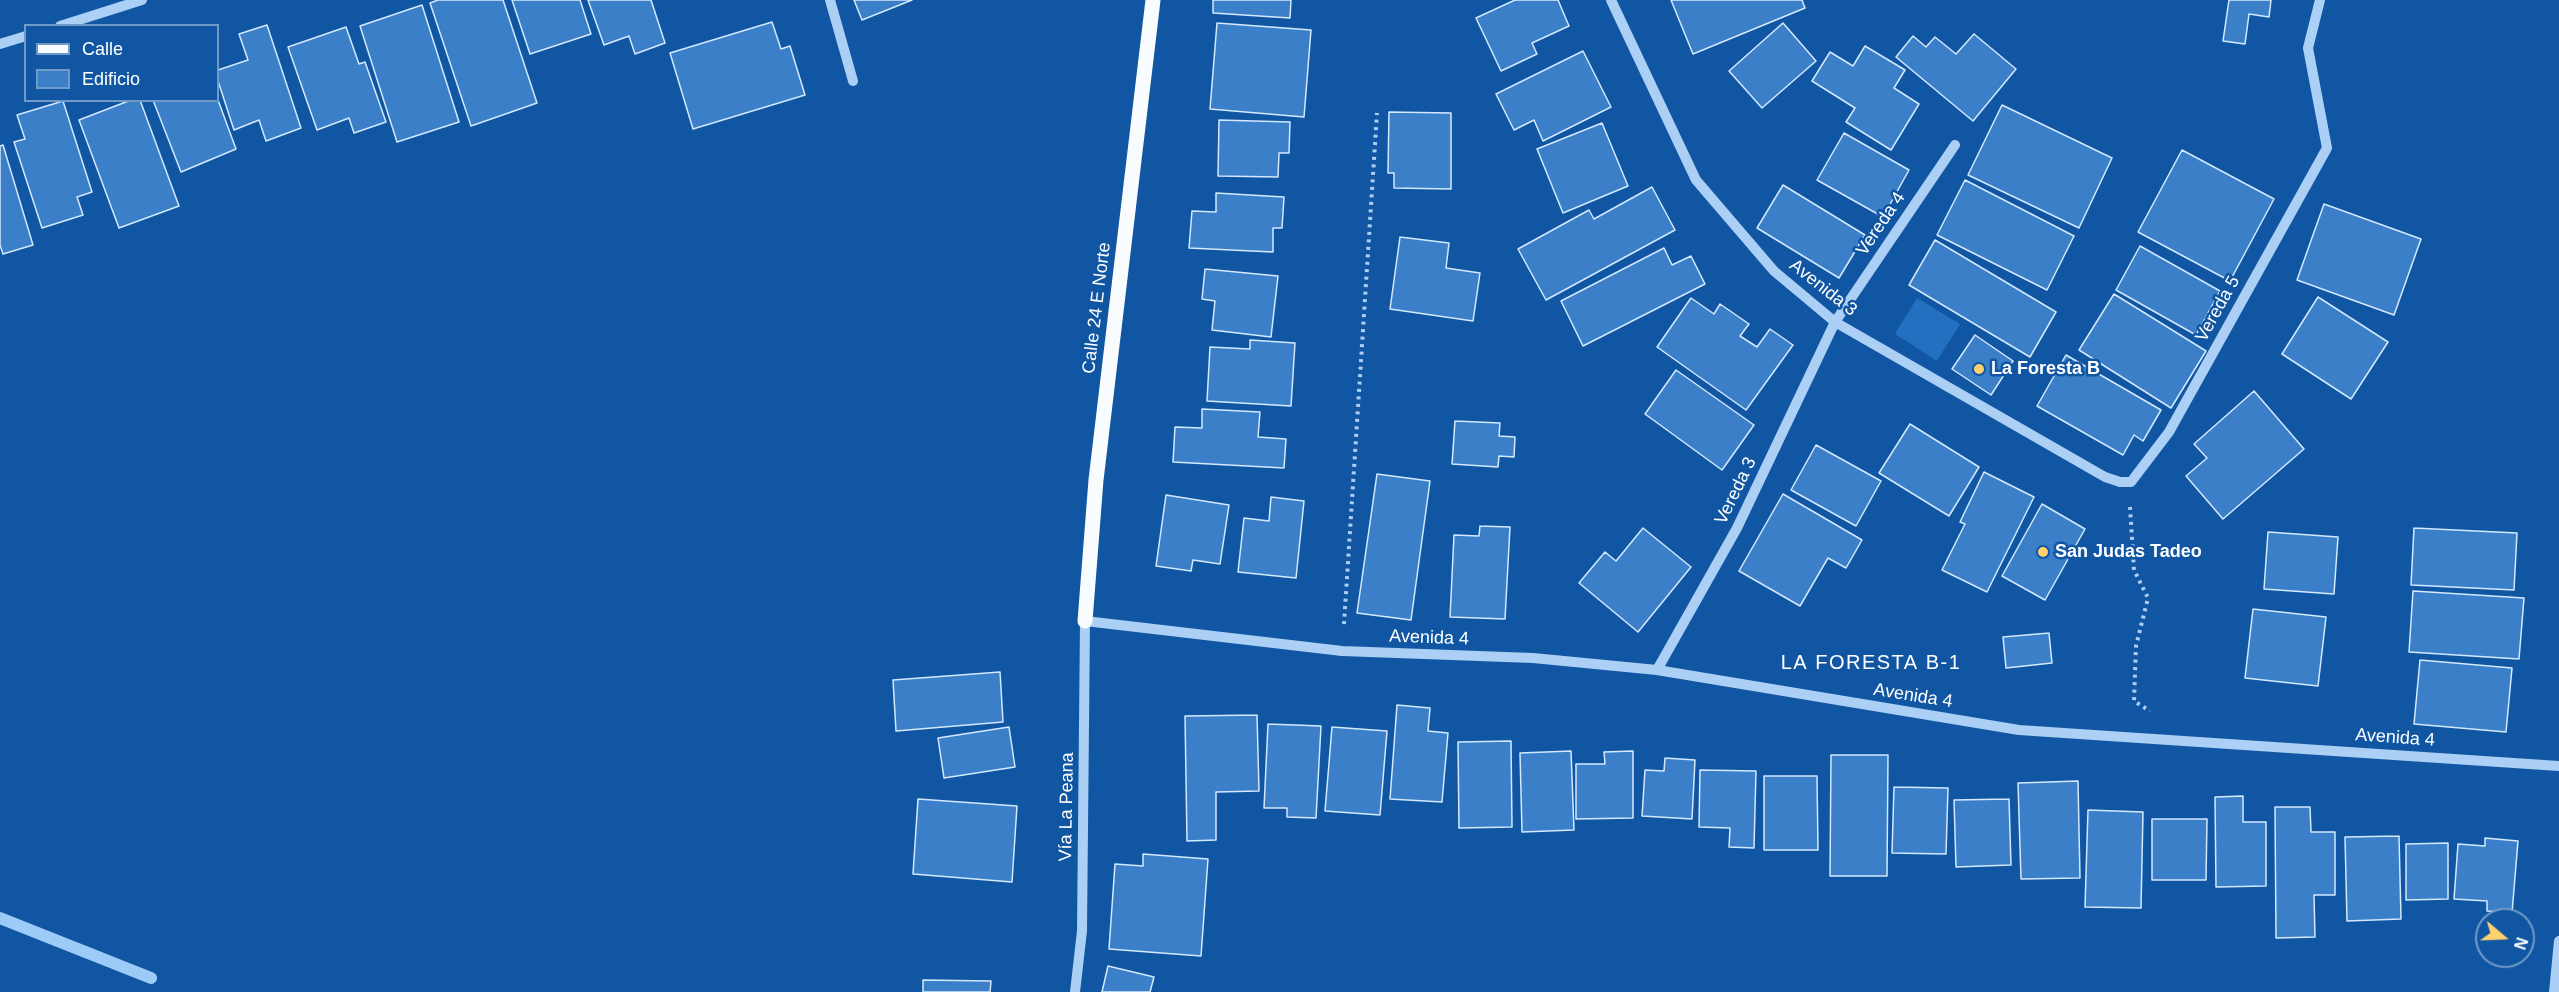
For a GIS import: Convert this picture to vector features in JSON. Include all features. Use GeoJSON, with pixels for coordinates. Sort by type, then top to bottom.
{"type":"FeatureCollection","features":[{"type":"Feature","properties":{"kind":"main road","name":"Calle 24 E Norte"},"geometry":{"type":"LineString","coordinates":[[1085,621],[1096,480],[1153,0]]}},
{"type":"Feature","properties":{"kind":"street"},"geometry":{"type":"LineString","coordinates":[[66,24],[142,0]]}},
{"type":"Feature","properties":{"kind":"street"},"geometry":{"type":"LineString","coordinates":[[830,0],[853,81]]}},
{"type":"Feature","properties":{"kind":"street","name":"Avenida 3"},"geometry":{"type":"LineString","coordinates":[[1611,0],[1696,180],[1774,271],[1835,322],[2105,477],[2120,483],[2131,482]]}},
{"type":"Feature","properties":{"kind":"street","name":"Vereda 5"},"geometry":{"type":"LineString","coordinates":[[2131,482],[2169,432],[2327,148],[2308,48],[2320,0]]}},
{"type":"Feature","properties":{"kind":"street"},"geometry":{"type":"LineString","coordinates":[[0,44],[24,37]]}},
{"type":"Feature","properties":{"kind":"street","name":"Vereda 4"},"geometry":{"type":"LineString","coordinates":[[1835,322],[1955,144]]}},
{"type":"Feature","properties":{"kind":"street","name":"Vereda 3"},"geometry":{"type":"LineString","coordinates":[[1657,670],[1737,528],[1835,322]]}},
{"type":"Feature","properties":{"kind":"street","name":"Avenida 4"},"geometry":{"type":"LineString","coordinates":[[1085,621],[1342,651],[1533,658],[1657,670],[2019,730],[2559,766]]}},
{"type":"Feature","properties":{"kind":"street","name":"Vía La Peana"},"geometry":{"type":"LineString","coordinates":[[1075,992],[1082,931],[1085,621]]}},
{"type":"Feature","properties":{"kind":"street"},"geometry":{"type":"LineString","coordinates":[[2554,992],[2559,941]]}},
{"type":"Feature","properties":{"kind":"path"},"geometry":{"type":"LineString","coordinates":[[1342,651],[1377,113]]}},
{"type":"Feature","properties":{"kind":"path"},"geometry":{"type":"LineString","coordinates":[[2131,482],[2134,570],[2148,598],[2136,646],[2134,701],[2150,711],[2151,739]]}},
{"type":"Feature","properties":{"kind":"shaded area"},"geometry":{"type":"Polygon","coordinates":[[[1917,298],[1960,324],[1937,361],[1895,334],[1917,298]]]}},
{"type":"Feature","properties":{"kind":"building"},"geometry":{"type":"Polygon","coordinates":[[[438,0],[503,0],[537,103],[471,126],[430,3],[438,0]]]}},
{"type":"Feature","properties":{"kind":"building"},"geometry":{"type":"Polygon","coordinates":[[[512,0],[580,0],[591,34],[530,54],[512,0]]]}},
{"type":"Feature","properties":{"kind":"building"},"geometry":{"type":"Polygon","coordinates":[[[588,0],[651,0],[665,43],[635,54],[629,36],[604,45],[588,0]]]}},
{"type":"Feature","properties":{"kind":"building"},"geometry":{"type":"Polygon","coordinates":[[[854,0],[912,0],[862,20],[854,0]]]}},
{"type":"Feature","properties":{"kind":"building"},"geometry":{"type":"Polygon","coordinates":[[[1213,0],[1291,0],[1290,18],[1213,13],[1213,0]]]}},
{"type":"Feature","properties":{"kind":"building"},"geometry":{"type":"Polygon","coordinates":[[[1515,0],[1558,0],[1569,26],[1532,43],[1537,54],[1501,71],[1476,18],[1515,0]]]}},
{"type":"Feature","properties":{"kind":"building"},"geometry":{"type":"Polygon","coordinates":[[[1671,0],[1802,0],[1805,8],[1693,54],[1671,0]]]}},
{"type":"Feature","properties":{"kind":"building"},"geometry":{"type":"Polygon","coordinates":[[[2229,0],[2271,0],[2269,17],[2249,14],[2245,44],[2223,41],[2229,0]]]}},
{"type":"Feature","properties":{"kind":"building"},"geometry":{"type":"Polygon","coordinates":[[[422,5],[459,122],[397,142],[360,26],[422,5]]]}},
{"type":"Feature","properties":{"kind":"building"},"geometry":{"type":"Polygon","coordinates":[[[772,22],[781,49],[790,46],[805,95],[693,129],[670,53],[772,22]]]}},
{"type":"Feature","properties":{"kind":"building"},"geometry":{"type":"Polygon","coordinates":[[[1217,23],[1311,30],[1304,117],[1210,109],[1217,23]]]}},
{"type":"Feature","properties":{"kind":"building"},"geometry":{"type":"Polygon","coordinates":[[[1783,23],[1816,61],[1762,108],[1729,71],[1783,23]]]}},
{"type":"Feature","properties":{"kind":"building"},"geometry":{"type":"Polygon","coordinates":[[[267,25],[301,128],[266,141],[259,120],[234,130],[219,84],[219,70],[248,60],[239,34],[267,25]]]}},
{"type":"Feature","properties":{"kind":"building"},"geometry":{"type":"Polygon","coordinates":[[[346,27],[359,64],[365,62],[386,122],[354,133],[349,118],[317,130],[288,47],[346,27]]]}},
{"type":"Feature","properties":{"kind":"building"},"geometry":{"type":"Polygon","coordinates":[[[1974,34],[2016,69],[1973,121],[1896,57],[1913,36],[1926,47],[1935,37],[1956,54],[1974,34]]]}},
{"type":"Feature","properties":{"kind":"building"},"geometry":{"type":"Polygon","coordinates":[[[1865,46],[1905,70],[1894,88],[1919,104],[1891,150],[1846,122],[1855,108],[1812,81],[1830,52],[1853,66],[1865,46]]]}},
{"type":"Feature","properties":{"kind":"building"},"geometry":{"type":"Polygon","coordinates":[[[1583,51],[1611,107],[1543,141],[1534,120],[1514,130],[1496,94],[1583,51]]]}},
{"type":"Feature","properties":{"kind":"building"},"geometry":{"type":"Polygon","coordinates":[[[63,102],[92,192],[77,197],[83,215],[42,228],[14,142],[25,139],[17,115],[63,102]]]}},
{"type":"Feature","properties":{"kind":"building"},"geometry":{"type":"Polygon","coordinates":[[[126,102],[141,102],[179,206],[119,228],[79,120],[126,102]]]}},
{"type":"Feature","properties":{"kind":"building"},"geometry":{"type":"Polygon","coordinates":[[[154,102],[219,102],[236,149],[181,172],[154,102]]]}},
{"type":"Feature","properties":{"kind":"building"},"geometry":{"type":"Polygon","coordinates":[[[2002,105],[2112,158],[2079,228],[1968,175],[2002,105]]]}},
{"type":"Feature","properties":{"kind":"building"},"geometry":{"type":"Polygon","coordinates":[[[1389,112],[1451,113],[1451,189],[1394,188],[1394,173],[1388,173],[1389,112]]]}},
{"type":"Feature","properties":{"kind":"building"},"geometry":{"type":"Polygon","coordinates":[[[1219,120],[1290,122],[1289,153],[1279,153],[1278,177],[1218,176],[1219,120]]]}},
{"type":"Feature","properties":{"kind":"building"},"geometry":{"type":"Polygon","coordinates":[[[1602,123],[1628,186],[1563,213],[1537,149],[1602,123]]]}},
{"type":"Feature","properties":{"kind":"building"},"geometry":{"type":"Polygon","coordinates":[[[1844,133],[1909,170],[1883,217],[1817,180],[1844,133]]]}},
{"type":"Feature","properties":{"kind":"building"},"geometry":{"type":"Polygon","coordinates":[[[3,145],[33,245],[3,254],[0,245],[0,146],[3,145]]]}},
{"type":"Feature","properties":{"kind":"building"},"geometry":{"type":"Polygon","coordinates":[[[2182,150],[2274,199],[2230,281],[2138,232],[2182,150]]]}},
{"type":"Feature","properties":{"kind":"building"},"geometry":{"type":"Polygon","coordinates":[[[1965,180],[2074,236],[2047,290],[1937,235],[1965,180]]]}},
{"type":"Feature","properties":{"kind":"building"},"geometry":{"type":"Polygon","coordinates":[[[1783,185],[1865,235],[1839,278],[1757,228],[1783,185]]]}},
{"type":"Feature","properties":{"kind":"building"},"geometry":{"type":"Polygon","coordinates":[[[1652,187],[1675,230],[1546,300],[1518,249],[1589,210],[1594,219],[1652,187]]]}},
{"type":"Feature","properties":{"kind":"building"},"geometry":{"type":"Polygon","coordinates":[[[1216,193],[1284,197],[1282,228],[1273,228],[1273,252],[1189,248],[1192,211],[1216,212],[1216,193]]]}},
{"type":"Feature","properties":{"kind":"building"},"geometry":{"type":"Polygon","coordinates":[[[2324,204],[2421,239],[2394,315],[2297,280],[2324,204]]]}},
{"type":"Feature","properties":{"kind":"building"},"geometry":{"type":"Polygon","coordinates":[[[1400,237],[1449,243],[1446,268],[1480,273],[1473,321],[1390,309],[1400,237]]]}},
{"type":"Feature","properties":{"kind":"building"},"geometry":{"type":"Polygon","coordinates":[[[1935,240],[2056,312],[2030,357],[1909,285],[1935,240]]]}},
{"type":"Feature","properties":{"kind":"building"},"geometry":{"type":"Polygon","coordinates":[[[2140,246],[2220,291],[2196,335],[2116,290],[2140,246]]]}},
{"type":"Feature","properties":{"kind":"building"},"geometry":{"type":"Polygon","coordinates":[[[1664,248],[1672,265],[1691,256],[1705,284],[1583,346],[1561,301],[1664,248]]]}},
{"type":"Feature","properties":{"kind":"building"},"geometry":{"type":"Polygon","coordinates":[[[1205,269],[1278,276],[1271,337],[1212,330],[1215,301],[1202,299],[1205,269]]]}},
{"type":"Feature","properties":{"kind":"building"},"geometry":{"type":"Polygon","coordinates":[[[2114,294],[2206,351],[2171,408],[2079,350],[2114,294]]]}},
{"type":"Feature","properties":{"kind":"building"},"geometry":{"type":"Polygon","coordinates":[[[2318,297],[2388,342],[2351,399],[2282,354],[2318,297]]]}},
{"type":"Feature","properties":{"kind":"building"},"geometry":{"type":"Polygon","coordinates":[[[1691,298],[1714,314],[1720,304],[1749,324],[1740,336],[1757,347],[1770,329],[1793,345],[1746,410],[1657,347],[1691,298]]]}},
{"type":"Feature","properties":{"kind":"building"},"geometry":{"type":"Polygon","coordinates":[[[1975,335],[2013,361],[1991,395],[1952,369],[1975,335]]]}},
{"type":"Feature","properties":{"kind":"building"},"geometry":{"type":"Polygon","coordinates":[[[1250,340],[1295,343],[1291,406],[1207,401],[1210,347],[1250,349],[1250,340]]]}},
{"type":"Feature","properties":{"kind":"building"},"geometry":{"type":"Polygon","coordinates":[[[2066,355],[2161,410],[2143,441],[2134,435],[2123,455],[2037,406],[2066,355]]]}},
{"type":"Feature","properties":{"kind":"building"},"geometry":{"type":"Polygon","coordinates":[[[1676,370],[1754,425],[1722,470],[1645,414],[1676,370]]]}},
{"type":"Feature","properties":{"kind":"building"},"geometry":{"type":"Polygon","coordinates":[[[2254,391],[2304,449],[2223,519],[2186,476],[2207,458],[2194,444],[2254,391]]]}},
{"type":"Feature","properties":{"kind":"building"},"geometry":{"type":"Polygon","coordinates":[[[1202,409],[1260,412],[1258,437],[1286,439],[1284,468],[1173,462],[1175,427],[1202,428],[1202,409]]]}},
{"type":"Feature","properties":{"kind":"building"},"geometry":{"type":"Polygon","coordinates":[[[1455,421],[1500,423],[1499,436],[1515,437],[1514,457],[1499,456],[1498,467],[1452,464],[1455,421]]]}},
{"type":"Feature","properties":{"kind":"building"},"geometry":{"type":"Polygon","coordinates":[[[1910,424],[1979,467],[1949,516],[1879,473],[1910,424]]]}},
{"type":"Feature","properties":{"kind":"building"},"geometry":{"type":"Polygon","coordinates":[[[1816,445],[1881,481],[1856,526],[1791,490],[1816,445]]]}},
{"type":"Feature","properties":{"kind":"building"},"geometry":{"type":"Polygon","coordinates":[[[1984,472],[2034,497],[1987,592],[1942,570],[1965,524],[1960,522],[1984,472]]]}},
{"type":"Feature","properties":{"kind":"building"},"geometry":{"type":"Polygon","coordinates":[[[1377,474],[1430,481],[1411,620],[1357,613],[1377,474]]]}},
{"type":"Feature","properties":{"kind":"building"},"geometry":{"type":"Polygon","coordinates":[[[1783,494],[1862,540],[1846,568],[1828,558],[1800,606],[1739,571],[1783,494]]]}},
{"type":"Feature","properties":{"kind":"building"},"geometry":{"type":"Polygon","coordinates":[[[1166,495],[1229,505],[1220,564],[1193,560],[1191,571],[1156,566],[1166,495]]]}},
{"type":"Feature","properties":{"kind":"building"},"geometry":{"type":"Polygon","coordinates":[[[1271,497],[1304,501],[1296,578],[1238,572],[1244,518],[1269,521],[1271,497]]]}},
{"type":"Feature","properties":{"kind":"building","name":"San Judas Tadeo"},"geometry":{"type":"Polygon","coordinates":[[[2042,504],[2085,529],[2045,600],[2002,576],[2042,504]]]}},
{"type":"Feature","properties":{"kind":"building"},"geometry":{"type":"Polygon","coordinates":[[[1480,526],[1510,527],[1505,619],[1450,617],[1454,535],[1479,536],[1480,526]]]}},
{"type":"Feature","properties":{"kind":"building"},"geometry":{"type":"Polygon","coordinates":[[[1643,528],[1691,567],[1638,632],[1579,583],[1605,552],[1616,561],[1643,528]]]}},
{"type":"Feature","properties":{"kind":"building"},"geometry":{"type":"Polygon","coordinates":[[[2414,528],[2517,533],[2514,590],[2411,585],[2414,528]]]}},
{"type":"Feature","properties":{"kind":"building"},"geometry":{"type":"Polygon","coordinates":[[[2268,532],[2338,537],[2334,594],[2264,589],[2268,532]]]}},
{"type":"Feature","properties":{"kind":"building"},"geometry":{"type":"Polygon","coordinates":[[[2413,591],[2524,598],[2519,659],[2409,652],[2413,591]]]}},
{"type":"Feature","properties":{"kind":"building"},"geometry":{"type":"Polygon","coordinates":[[[2253,609],[2326,617],[2318,686],[2245,678],[2253,609]]]}},
{"type":"Feature","properties":{"kind":"building"},"geometry":{"type":"Polygon","coordinates":[[[2049,633],[2052,663],[2006,668],[2003,637],[2049,633]]]}},
{"type":"Feature","properties":{"kind":"building"},"geometry":{"type":"Polygon","coordinates":[[[2420,660],[2512,668],[2506,732],[2414,724],[2420,660]]]}},
{"type":"Feature","properties":{"kind":"building"},"geometry":{"type":"Polygon","coordinates":[[[1000,672],[1003,722],[896,731],[893,680],[1000,672]]]}},
{"type":"Feature","properties":{"kind":"building"},"geometry":{"type":"Polygon","coordinates":[[[1397,705],[1430,708],[1428,731],[1448,733],[1442,802],[1390,799],[1397,705]]]}},
{"type":"Feature","properties":{"kind":"building"},"geometry":{"type":"Polygon","coordinates":[[[1257,715],[1259,791],[1216,792],[1216,840],[1187,841],[1185,716],[1257,715]]]}},
{"type":"Feature","properties":{"kind":"building"},"geometry":{"type":"Polygon","coordinates":[[[1268,724],[1321,726],[1316,818],[1287,817],[1287,808],[1264,808],[1268,724]]]}},
{"type":"Feature","properties":{"kind":"building"},"geometry":{"type":"Polygon","coordinates":[[[1009,727],[1015,767],[944,778],[938,738],[1009,727]]]}},
{"type":"Feature","properties":{"kind":"building"},"geometry":{"type":"Polygon","coordinates":[[[1332,727],[1387,731],[1380,815],[1325,811],[1332,727]]]}},
{"type":"Feature","properties":{"kind":"building"},"geometry":{"type":"Polygon","coordinates":[[[1511,741],[1512,827],[1459,828],[1458,742],[1511,741]]]}},
{"type":"Feature","properties":{"kind":"building"},"geometry":{"type":"Polygon","coordinates":[[[1571,751],[1574,830],[1522,832],[1520,753],[1571,751]]]}},
{"type":"Feature","properties":{"kind":"building"},"geometry":{"type":"Polygon","coordinates":[[[1633,751],[1633,818],[1576,819],[1576,764],[1605,764],[1604,752],[1633,751]]]}},
{"type":"Feature","properties":{"kind":"building"},"geometry":{"type":"Polygon","coordinates":[[[1831,755],[1888,755],[1887,876],[1830,876],[1831,755]]]}},
{"type":"Feature","properties":{"kind":"building"},"geometry":{"type":"Polygon","coordinates":[[[1665,758],[1695,760],[1692,819],[1642,816],[1645,770],[1664,771],[1665,758]]]}},
{"type":"Feature","properties":{"kind":"building"},"geometry":{"type":"Polygon","coordinates":[[[1700,770],[1756,771],[1754,848],[1729,847],[1730,828],[1699,827],[1700,770]]]}},
{"type":"Feature","properties":{"kind":"building"},"geometry":{"type":"Polygon","coordinates":[[[1764,776],[1817,776],[1818,850],[1764,850],[1764,776]]]}},
{"type":"Feature","properties":{"kind":"building"},"geometry":{"type":"Polygon","coordinates":[[[2078,781],[2080,878],[2021,879],[2018,783],[2078,781]]]}},
{"type":"Feature","properties":{"kind":"building"},"geometry":{"type":"Polygon","coordinates":[[[1894,787],[1948,788],[1946,854],[1892,853],[1894,787]]]}},
{"type":"Feature","properties":{"kind":"building"},"geometry":{"type":"Polygon","coordinates":[[[2243,796],[2243,822],[2266,822],[2266,886],[2216,887],[2215,797],[2243,796]]]}},
{"type":"Feature","properties":{"kind":"building"},"geometry":{"type":"Polygon","coordinates":[[[918,799],[1017,806],[1012,882],[913,874],[918,799]]]}},
{"type":"Feature","properties":{"kind":"building"},"geometry":{"type":"Polygon","coordinates":[[[2009,799],[2011,865],[1956,867],[1954,800],[2009,799]]]}},
{"type":"Feature","properties":{"kind":"building"},"geometry":{"type":"Polygon","coordinates":[[[2275,807],[2310,807],[2311,832],[2335,832],[2335,895],[2314,895],[2315,937],[2276,938],[2275,807]]]}},
{"type":"Feature","properties":{"kind":"building"},"geometry":{"type":"Polygon","coordinates":[[[2088,810],[2143,812],[2141,908],[2085,907],[2088,810]]]}},
{"type":"Feature","properties":{"kind":"building"},"geometry":{"type":"Polygon","coordinates":[[[2152,819],[2207,819],[2206,880],[2152,880],[2152,819]]]}},
{"type":"Feature","properties":{"kind":"building"},"geometry":{"type":"Polygon","coordinates":[[[2399,836],[2401,919],[2347,921],[2345,837],[2399,836]]]}},
{"type":"Feature","properties":{"kind":"building"},"geometry":{"type":"Polygon","coordinates":[[[2485,838],[2518,841],[2512,908],[2487,908],[2487,901],[2454,899],[2458,844],[2485,846],[2485,838]]]}},
{"type":"Feature","properties":{"kind":"building"},"geometry":{"type":"Polygon","coordinates":[[[2448,843],[2448,899],[2406,900],[2406,844],[2448,843]]]}},
{"type":"Feature","properties":{"kind":"building"},"geometry":{"type":"Polygon","coordinates":[[[1143,854],[1208,859],[1201,956],[1109,949],[1115,864],[1143,866],[1143,854]]]}},
{"type":"Feature","properties":{"kind":"building"},"geometry":{"type":"Polygon","coordinates":[[[1108,966],[1154,977],[1150,992],[1102,992],[1108,966]]]}},
{"type":"Feature","properties":{"kind":"building"},"geometry":{"type":"Polygon","coordinates":[[[923,980],[991,981],[990,992],[923,992],[923,980]]]}},
{"type":"Feature","properties":{"kind":"waterway"},"geometry":{"type":"LineString","coordinates":[[0,918],[151,978]]}},
{"type":"Feature","properties":{"kind":"place","name":"La Foresta B"},"geometry":{"type":"Point","coordinates":[1979,369]}},
{"type":"Feature","properties":{"kind":"place","name":"San Judas Tadeo"},"geometry":{"type":"Point","coordinates":[2043,552]}},
{"type":"Feature","properties":{"kind":"district","name":"LA FORESTA B-1"},"geometry":{"type":"Point","coordinates":[1871,663]}}]}
